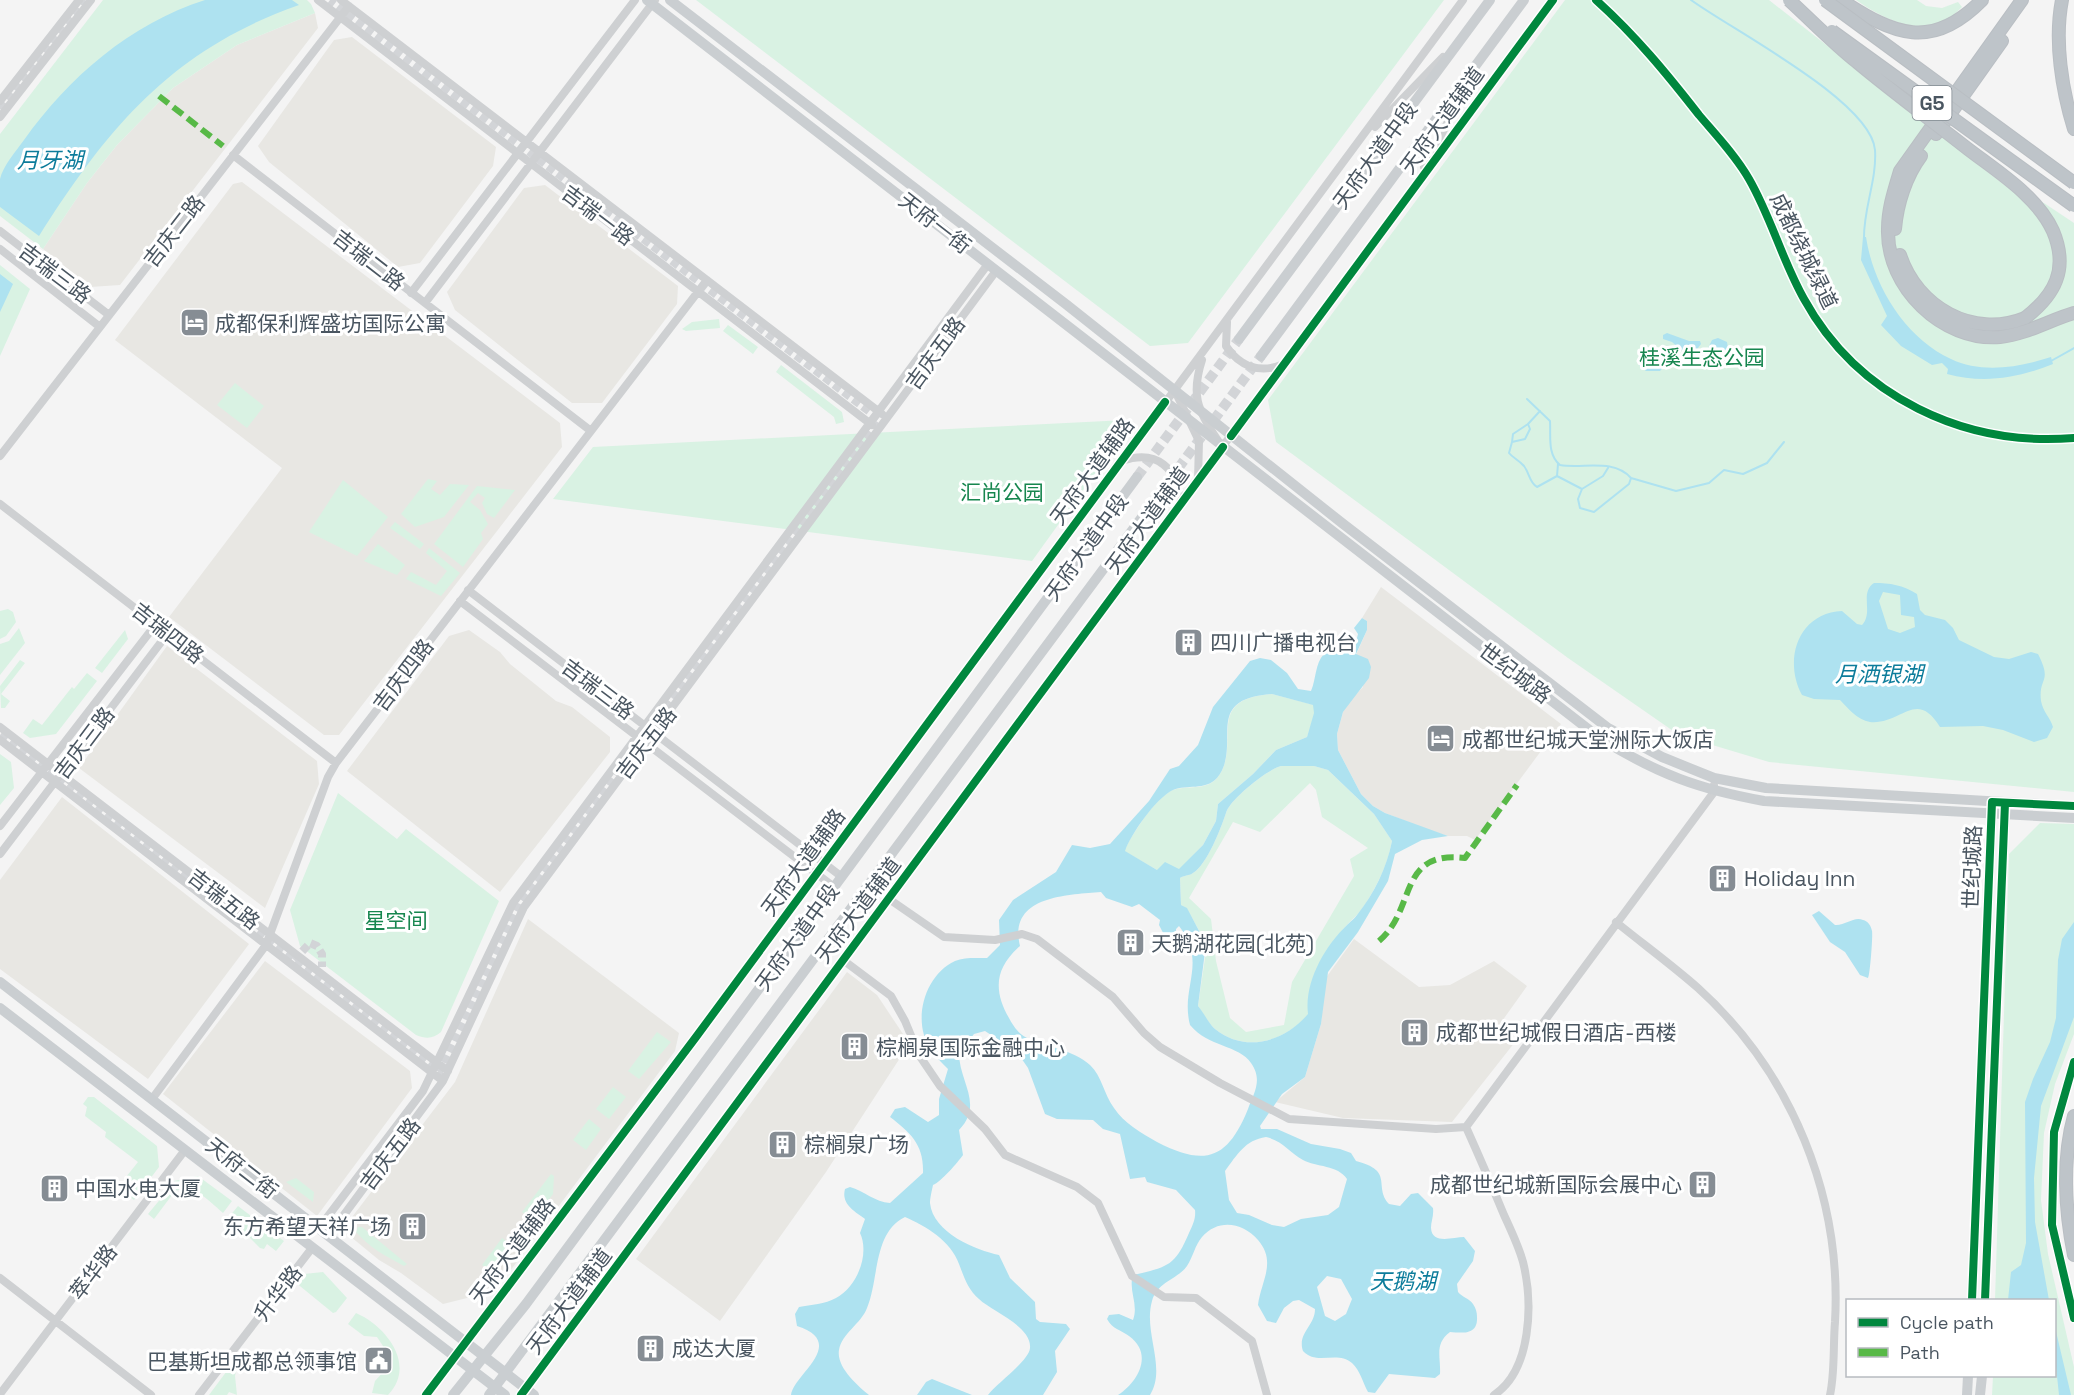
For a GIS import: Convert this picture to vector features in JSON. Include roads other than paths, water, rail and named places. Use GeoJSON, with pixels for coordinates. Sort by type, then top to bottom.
{"type":"FeatureCollection","features":[{"type":"Feature","properties":{"kind":"highway","name":"G5"},"geometry":{"type":"LineString","coordinates":[[1790,0],[2074,206]]}},
{"type":"Feature","properties":{"kind":"highway"},"geometry":{"type":"LineString","coordinates":[[1790,0],[1855,60],[2011,183],[2044,215],[2058,246],[2058,275],[2054,290],[2041,306],[2025,318],[1990,327],[1965,322],[1938,307],[1917,287],[1904,265],[1895,228],[1904,190],[1913,167],[2031,0]]}},
{"type":"Feature","properties":{"kind":"highway","name":"G5"},"geometry":{"type":"LineString","coordinates":[[1825,0],[2074,183]]}},
{"type":"Feature","properties":{"kind":"highway"},"geometry":{"type":"LineString","coordinates":[[1841,0],[1880,24],[1913,34],[1938,31],[1950,26],[1982,0]]}},
{"type":"Feature","properties":{"kind":"highway"},"geometry":{"type":"LineString","coordinates":[[2022,0],[1900,171],[1890,202],[1888,231],[1892,255],[1910,293],[1936,319],[1963,332],[1999,337],[2036,327],[2074,312]]}},
{"type":"Feature","properties":{"kind":"highway"},"geometry":{"type":"LineString","coordinates":[[2062,0],[2060,44],[2066,99],[2074,129]]}},
{"type":"Feature","properties":{"kind":"highway"},"geometry":{"type":"LineString","coordinates":[[2074,1116],[2068,1137],[2067,1222],[2074,1255]]}},
{"type":"Feature","properties":{"kind":"main road","name":"天府一街"},"geometry":{"type":"LineString","coordinates":[[670,0],[1057,297],[1231,436]]}},
{"type":"Feature","properties":{"kind":"main road","name":"天府大道中段"},"geometry":{"type":"LineString","coordinates":[[1239,339],[1490,0]]}},
{"type":"Feature","properties":{"kind":"main road","name":"天府大道中段"},"geometry":{"type":"LineString","coordinates":[[1261,356],[1524,0]]}},
{"type":"Feature","properties":{"kind":"main road","name":"天府一街"},"geometry":{"type":"LineString","coordinates":[[651,1],[1223,447]]}},
{"type":"Feature","properties":{"kind":"main road","name":"世纪城路"},"geometry":{"type":"LineString","coordinates":[[1231,436],[1608,728],[1662,757],[1714,778],[1766,788],[1992,808]]}},
{"type":"Feature","properties":{"kind":"main road","name":"世纪城路"},"geometry":{"type":"LineString","coordinates":[[1223,447],[1601,739],[1645,764],[1714,792],[1764,801],[1992,808]]}},
{"type":"Feature","properties":{"kind":"main road","name":"天府大道中段"},"geometry":{"type":"LineString","coordinates":[[453,1395],[483,1354],[526,1304],[1137,477]]}},
{"type":"Feature","properties":{"kind":"main road","name":"天府大道中段"},"geometry":{"type":"LineString","coordinates":[[492,1391],[1160,493]]}},
{"type":"Feature","properties":{"kind":"main road"},"geometry":{"type":"LineString","coordinates":[[1992,808],[2074,806]]}},
{"type":"Feature","properties":{"kind":"main road","name":"世纪城路"},"geometry":{"type":"LineString","coordinates":[[1972,1299],[1992,808]]}},
{"type":"Feature","properties":{"kind":"main road","name":"世纪城路"},"geometry":{"type":"LineString","coordinates":[[1985,1299],[2005,808]]}},
{"type":"Feature","properties":{"kind":"main road"},"geometry":{"type":"LineString","coordinates":[[2005,808],[2074,818]]}},
{"type":"Feature","properties":{"kind":"main road","name":"天府二街"},"geometry":{"type":"LineString","coordinates":[[0,982],[483,1354]]}},
{"type":"Feature","properties":{"kind":"main road","name":"天府二街"},"geometry":{"type":"LineString","coordinates":[[0,1008],[471,1371]]}},
{"type":"Feature","properties":{"kind":"main road"},"geometry":{"type":"LineString","coordinates":[[2074,1062],[2054,1132],[2052,1225],[2074,1318]]}},
{"type":"Feature","properties":{"kind":"main road"},"geometry":{"type":"LineString","coordinates":[[483,1354],[527,1393]]}},
{"type":"Feature","properties":{"kind":"main road"},"geometry":{"type":"LineString","coordinates":[[471,1371],[492,1391],[505,1395]]}},
{"type":"Feature","properties":{"kind":"main road"},"geometry":{"type":"LineString","coordinates":[[1967,1395],[1968,1377]]}},
{"type":"Feature","properties":{"kind":"main road"},"geometry":{"type":"LineString","coordinates":[[1980,1395],[1982,1377]]}},
{"type":"Feature","properties":{"kind":"street"},"geometry":{"type":"LineString","coordinates":[[0,101],[79,0]]}},
{"type":"Feature","properties":{"kind":"street"},"geometry":{"type":"LineString","coordinates":[[0,117],[91,0]]}},
{"type":"Feature","properties":{"kind":"street","name":"吉瑞一路"},"geometry":{"type":"LineString","coordinates":[[318,0],[878,430]]}},
{"type":"Feature","properties":{"kind":"street"},"geometry":{"type":"LineString","coordinates":[[411,293],[635,0]]}},
{"type":"Feature","properties":{"kind":"street"},"geometry":{"type":"LineString","coordinates":[[1198,481],[1199,441],[1174,391],[1462,0]]}},
{"type":"Feature","properties":{"kind":"street","name":"天府大道辅道"},"geometry":{"type":"LineString","coordinates":[[527,1393],[843,960],[1553,0]]}},
{"type":"Feature","properties":{"kind":"street"},"geometry":{"type":"LineString","coordinates":[[425,303],[651,1]]}},
{"type":"Feature","properties":{"kind":"street","name":"吉瑞一路"},"geometry":{"type":"LineString","coordinates":[[345,3],[887,418]]}},
{"type":"Feature","properties":{"kind":"street","name":"吉庆二路"},"geometry":{"type":"LineString","coordinates":[[0,456],[340,17],[345,3]]}},
{"type":"Feature","properties":{"kind":"street"},"geometry":{"type":"LineString","coordinates":[[1352,149],[1463,37]]}},
{"type":"Feature","properties":{"kind":"street"},"geometry":{"type":"LineString","coordinates":[[1410,194],[1485,54]]}},
{"type":"Feature","properties":{"kind":"street","name":"吉瑞二路"},"geometry":{"type":"LineString","coordinates":[[233,155],[591,431]]}},
{"type":"Feature","properties":{"kind":"street","name":"吉瑞三路"},"geometry":{"type":"LineString","coordinates":[[0,231],[109,315]]}},
{"type":"Feature","properties":{"kind":"street","name":"吉瑞三路"},"geometry":{"type":"LineString","coordinates":[[0,249],[100,327]]}},
{"type":"Feature","properties":{"kind":"street","name":"吉庆五路"},"geometry":{"type":"LineString","coordinates":[[324,1232],[423,1091],[513,903],[869,423],[992,267]]}},
{"type":"Feature","properties":{"kind":"street","name":"吉庆五路"},"geometry":{"type":"LineString","coordinates":[[324,1232],[443,1081],[518,916],[887,418],[992,267]]}},
{"type":"Feature","properties":{"kind":"street","name":"吉庆四路"},"geometry":{"type":"LineString","coordinates":[[152,1099],[266,945],[328,777],[336,763],[707,280]]}},
{"type":"Feature","properties":{"kind":"street"},"geometry":{"type":"LineString","coordinates":[[1227,318],[1224,335],[1226,346],[1232,356],[1256,369],[1272,369],[1285,363]]}},
{"type":"Feature","properties":{"kind":"street"},"geometry":{"type":"LineString","coordinates":[[1204,353],[1195,384],[1200,411],[1223,447]]}},
{"type":"Feature","properties":{"kind":"street","name":"天府大道辅路"},"geometry":{"type":"LineString","coordinates":[[466,1341],[1174,391]]}},
{"type":"Feature","properties":{"kind":"street"},"geometry":{"type":"LineString","coordinates":[[1122,461],[1145,457],[1163,465],[1177,481],[1181,504]]}},
{"type":"Feature","properties":{"kind":"street","name":"吉瑞四路"},"geometry":{"type":"LineString","coordinates":[[0,504],[336,763]]}},
{"type":"Feature","properties":{"kind":"street","name":"吉瑞三路"},"geometry":{"type":"LineString","coordinates":[[468,590],[842,877]]}},
{"type":"Feature","properties":{"kind":"street","name":"吉瑞三路"},"geometry":{"type":"LineString","coordinates":[[460,601],[834,887]]}},
{"type":"Feature","properties":{"kind":"street","name":"吉庆三路"},"geometry":{"type":"LineString","coordinates":[[0,826],[156,624]]}},
{"type":"Feature","properties":{"kind":"street","name":"吉庆三路"},"geometry":{"type":"LineString","coordinates":[[0,854],[168,633]]}},
{"type":"Feature","properties":{"kind":"street","name":"吉瑞五路"},"geometry":{"type":"LineString","coordinates":[[0,727],[270,934],[321,970],[448,1071]]}},
{"type":"Feature","properties":{"kind":"street","name":"吉瑞五路"},"geometry":{"type":"LineString","coordinates":[[0,740],[443,1081]]}},
{"type":"Feature","properties":{"kind":"street"},"geometry":{"type":"LineString","coordinates":[[889,899],[944,937],[995,940],[1022,934],[1037,939],[1097,985],[1160,1047],[1247,1098],[1289,1119],[1436,1129],[1466,1126],[1714,792],[1714,778]]}},
{"type":"Feature","properties":{"kind":"street"},"geometry":{"type":"LineString","coordinates":[[1616,922],[1698,988],[1732,1023],[1764,1065],[1807,1144],[1822,1190],[1833,1236],[1837,1288],[1830,1395]]}},
{"type":"Feature","properties":{"kind":"street"},"geometry":{"type":"LineString","coordinates":[[843,960],[891,996],[905,1021],[919,1055],[940,1086],[972,1115],[1005,1155],[1077,1187],[1098,1203],[1107,1216],[1132,1276],[1164,1297],[1196,1298],[1252,1341],[1267,1395]]}},
{"type":"Feature","properties":{"kind":"street"},"geometry":{"type":"LineString","coordinates":[[1466,1126],[1523,1261],[1527,1287],[1525,1330],[1520,1359],[1508,1381],[1494,1395]]}},
{"type":"Feature","properties":{"kind":"street","name":"萃华路"},"geometry":{"type":"LineString","coordinates":[[0,1394],[185,1150]]}},
{"type":"Feature","properties":{"kind":"street","name":"升华路"},"geometry":{"type":"LineString","coordinates":[[199,1395],[312,1248]]}},
{"type":"Feature","properties":{"kind":"street"},"geometry":{"type":"LineString","coordinates":[[0,1278],[151,1395]]}},
{"type":"Feature","properties":{"kind":"street"},"geometry":{"type":"LineString","coordinates":[[426,1395],[466,1341]]}},
{"type":"Feature","properties":{"kind":"water","name":"月牙湖"},"geometry":{"type":"Polygon","coordinates":[[[205,0],[292,0],[299,5],[254,23],[215,44],[148,96],[91,160],[39,236],[0,207],[0,179],[4,169],[42,117],[81,74],[103,55],[151,23],[205,0]]]}},
{"type":"Feature","properties":{"kind":"water"},"geometry":{"type":"Polygon","coordinates":[[[1863,237],[1866,237],[1876,273],[1894,308],[1919,338],[1934,350],[1963,364],[1988,368],[2027,364],[2051,357],[2053,364],[2014,376],[1974,379],[1947,374],[1948,369],[1942,363],[1932,365],[1901,346],[1881,325],[1887,316],[1861,260],[1863,237]]]}},
{"type":"Feature","properties":{"kind":"water"},"geometry":{"type":"Polygon","coordinates":[[[0,274],[13,284],[0,312],[0,274]]]}},
{"type":"Feature","properties":{"kind":"water"},"geometry":{"type":"Polygon","coordinates":[[[1667,333],[1689,341],[1700,341],[1701,344],[1695,352],[1686,354],[1672,342],[1663,339],[1663,335],[1667,333]]]}},
{"type":"Feature","properties":{"kind":"water"},"geometry":{"type":"Polygon","coordinates":[[[1718,338],[1727,342],[1728,348],[1712,359],[1707,350],[1712,340],[1718,338]]]}},
{"type":"Feature","properties":{"kind":"water"},"geometry":{"type":"Polygon","coordinates":[[[1650,351],[1668,361],[1660,371],[1646,371],[1639,365],[1642,356],[1650,351]]]}},
{"type":"Feature","properties":{"kind":"water","name":"月洒银湖"},"geometry":{"type":"Polygon","coordinates":[[[1874,583],[1886,583],[1912,591],[1917,594],[1920,610],[1925,615],[1945,620],[1953,628],[1959,640],[1994,657],[2009,659],[2031,652],[2038,654],[2045,675],[2041,688],[2041,701],[2053,727],[2047,738],[2034,742],[2003,730],[1983,726],[1940,727],[1923,710],[1916,709],[1891,719],[1870,722],[1857,716],[1840,700],[1814,699],[1802,695],[1796,681],[1794,667],[1798,641],[1805,629],[1815,620],[1827,614],[1842,611],[1857,624],[1862,625],[1867,614],[1867,592],[1874,583]],[[1883,592],[1879,601],[1888,629],[1900,633],[1915,627],[1914,617],[1901,615],[1900,595],[1883,592]]]}},
{"type":"Feature","properties":{"kind":"water","name":"天鹅湖"},"geometry":{"type":"Polygon","coordinates":[[[1362,618],[1367,621],[1367,630],[1356,654],[1368,659],[1371,667],[1369,678],[1343,712],[1337,734],[1338,750],[1361,794],[1373,806],[1385,813],[1448,836],[1422,840],[1395,854],[1388,881],[1358,932],[1328,972],[1321,1024],[1305,1077],[1282,1094],[1260,1126],[1261,1129],[1277,1129],[1311,1144],[1351,1153],[1356,1161],[1368,1165],[1379,1174],[1389,1204],[1400,1206],[1411,1194],[1418,1193],[1433,1208],[1431,1228],[1435,1237],[1444,1239],[1464,1237],[1475,1251],[1473,1261],[1457,1284],[1458,1292],[1475,1307],[1477,1323],[1475,1327],[1469,1332],[1450,1332],[1445,1337],[1439,1351],[1440,1374],[1435,1378],[1389,1374],[1375,1393],[1368,1392],[1355,1366],[1346,1359],[1314,1357],[1303,1351],[1302,1339],[1315,1309],[1299,1300],[1293,1301],[1284,1308],[1276,1323],[1267,1321],[1258,1305],[1267,1264],[1264,1248],[1252,1234],[1245,1230],[1223,1225],[1202,1237],[1187,1266],[1158,1289],[1152,1301],[1150,1325],[1156,1373],[1155,1384],[1150,1395],[1118,1395],[1132,1383],[1137,1375],[1142,1359],[1141,1351],[1137,1343],[1114,1327],[1107,1319],[1109,1315],[1119,1314],[1133,1320],[1135,1308],[1133,1275],[1155,1270],[1174,1259],[1192,1227],[1195,1210],[1176,1190],[1147,1182],[1145,1177],[1130,1179],[1120,1134],[1103,1129],[1093,1120],[1057,1119],[1045,1114],[1028,1068],[1017,1052],[985,1031],[974,1034],[959,1053],[970,1102],[970,1111],[959,1130],[963,1155],[945,1176],[933,1185],[930,1203],[933,1214],[947,1231],[968,1244],[999,1255],[1010,1278],[1035,1302],[1036,1319],[1040,1322],[1066,1324],[1070,1329],[1055,1351],[1057,1372],[1043,1395],[988,1395],[1024,1359],[1030,1348],[1029,1340],[1018,1326],[985,1304],[972,1292],[955,1256],[944,1241],[905,1217],[887,1234],[882,1245],[867,1308],[844,1339],[839,1350],[844,1369],[869,1395],[791,1395],[818,1350],[818,1341],[812,1333],[797,1326],[795,1314],[799,1307],[836,1298],[850,1286],[860,1269],[863,1241],[860,1233],[865,1219],[847,1203],[845,1189],[850,1187],[879,1201],[890,1203],[923,1173],[923,1163],[915,1140],[890,1117],[895,1109],[905,1107],[928,1122],[939,1115],[939,1099],[948,1069],[928,1045],[922,1025],[923,1003],[938,974],[955,961],[987,958],[1000,945],[999,920],[1013,900],[1056,872],[1072,845],[1090,848],[1110,844],[1149,801],[1170,769],[1179,766],[1198,745],[1213,707],[1250,661],[1260,658],[1271,660],[1287,673],[1298,689],[1311,691],[1321,658],[1327,651],[1343,643],[1348,637],[1357,638],[1358,634],[1354,628],[1362,618]],[[1272,694],[1250,698],[1237,705],[1230,714],[1227,752],[1224,765],[1217,778],[1207,785],[1178,788],[1166,794],[1145,817],[1125,851],[1157,870],[1165,862],[1179,869],[1203,845],[1216,821],[1218,804],[1253,774],[1276,750],[1307,737],[1314,713],[1313,705],[1272,694]],[[1314,766],[1275,768],[1234,801],[1203,862],[1193,873],[1180,878],[1181,905],[1187,908],[1206,944],[1198,1006],[1215,1029],[1239,1041],[1264,1041],[1277,1037],[1299,1023],[1308,1014],[1309,990],[1317,966],[1331,944],[1369,898],[1379,880],[1392,841],[1374,814],[1328,770],[1314,766]],[[1101,892],[1043,901],[1031,908],[1023,917],[1019,929],[1020,946],[1005,963],[999,980],[1000,998],[1014,1027],[1034,1041],[1076,1055],[1090,1065],[1114,1108],[1133,1127],[1157,1142],[1174,1150],[1201,1156],[1222,1149],[1232,1139],[1248,1109],[1257,1081],[1255,1069],[1246,1057],[1205,1038],[1190,1025],[1188,999],[1193,964],[1192,952],[1187,939],[1179,926],[1176,929],[1177,953],[1173,952],[1159,925],[1160,920],[1139,904],[1132,907],[1106,898],[1101,892]],[[1266,1137],[1252,1141],[1242,1149],[1225,1171],[1229,1200],[1237,1213],[1284,1227],[1301,1219],[1328,1215],[1339,1207],[1347,1179],[1343,1174],[1303,1160],[1272,1139],[1266,1137]],[[1327,1276],[1317,1287],[1325,1316],[1335,1321],[1346,1314],[1352,1299],[1341,1279],[1327,1276]]]}},
{"type":"Feature","properties":{"kind":"water"},"geometry":{"type":"Polygon","coordinates":[[[1819,911],[1835,925],[1860,919],[1869,924],[1872,934],[1868,978],[1860,975],[1845,952],[1830,942],[1812,915],[1819,911]]]}},
{"type":"Feature","properties":{"kind":"water"},"geometry":{"type":"Polygon","coordinates":[[[2074,922],[2074,1017],[2041,1106],[2034,1178],[2035,1222],[2049,1299],[2008,1299],[2011,1272],[2021,1265],[2026,1243],[2025,1102],[2050,1042],[2056,1018],[2058,960],[2062,939],[2074,922]]]}},
{"type":"Feature","properties":{"kind":"water"},"geometry":{"type":"Polygon","coordinates":[[[2056,1331],[2071,1395],[2059,1395],[2056,1366],[2056,1331]]]}},
{"type":"Feature","properties":{"kind":"water"},"geometry":{"type":"Polygon","coordinates":[[[932,1379],[972,1395],[917,1395],[926,1382],[932,1379]]]}},
{"type":"Feature","properties":{"kind":"waterway"},"geometry":{"type":"LineString","coordinates":[[1691,0],[1826,89],[1850,110],[1868,131],[1875,150],[1875,161],[1864,240]]}},
{"type":"Feature","properties":{"kind":"waterway"},"geometry":{"type":"LineString","coordinates":[[2051,361],[2074,348]]}},
{"type":"Feature","properties":{"kind":"waterway"},"geometry":{"type":"LineString","coordinates":[[1527,399],[1550,421],[1551,450],[1560,465],[1616,468],[1631,478],[1676,491],[1709,483],[1724,470],[1743,474],[1767,463],[1784,442]]}},
{"type":"Feature","properties":{"kind":"waterway"},"geometry":{"type":"LineString","coordinates":[[1528,424],[1530,429],[1525,439],[1512,442],[1513,434],[1528,424],[1540,411]]}},
{"type":"Feature","properties":{"kind":"waterway"},"geometry":{"type":"LineString","coordinates":[[1512,442],[1509,453],[1524,466],[1532,483],[1537,487],[1557,476],[1558,464]]}},
{"type":"Feature","properties":{"kind":"waterway"},"geometry":{"type":"LineString","coordinates":[[1557,476],[1582,489],[1603,476],[1608,468]]}},
{"type":"Feature","properties":{"kind":"waterway"},"geometry":{"type":"LineString","coordinates":[[1582,489],[1578,499],[1580,508],[1594,512],[1629,484],[1631,478]]}},
{"type":"Feature","properties":{"kind":"tunnel"},"geometry":{"type":"LineString","coordinates":[[0,109],[85,0]]}},
{"type":"Feature","properties":{"kind":"tunnel"},"geometry":{"type":"LineString","coordinates":[[0,735],[439,1072],[521,902],[879,419],[330,0]]}},
{"type":"Feature","properties":{"kind":"tunnel"},"geometry":{"type":"LineString","coordinates":[[1137,477],[1239,339]]}},
{"type":"Feature","properties":{"kind":"tunnel"},"geometry":{"type":"LineString","coordinates":[[1160,493],[1261,356]]}},
{"type":"Feature","properties":{"kind":"tunnel"},"geometry":{"type":"LineString","coordinates":[[294,960],[310,943],[317,946],[322,954],[322,967]]}},
{"type":"Feature","properties":{"kind":"place","name":"成都保利辉盛坊国际公寓"},"geometry":{"type":"Point","coordinates":[194,323]}},
{"type":"Feature","properties":{"kind":"place","name":"四川广播电视台"},"geometry":{"type":"Point","coordinates":[1189,642]}},
{"type":"Feature","properties":{"kind":"place","name":"成都世纪城天堂洲际大饭店"},"geometry":{"type":"Point","coordinates":[1441,739]}},
{"type":"Feature","properties":{"kind":"place","name":"Holiday Inn"},"geometry":{"type":"Point","coordinates":[1723,878]}},
{"type":"Feature","properties":{"kind":"place","name":"天鹅湖花园(北苑)"},"geometry":{"type":"Point","coordinates":[1130,943]}},
{"type":"Feature","properties":{"kind":"place","name":"成都世纪城假日酒店-西楼"},"geometry":{"type":"Point","coordinates":[1415,1032]}},
{"type":"Feature","properties":{"kind":"place","name":"棕榈泉国际金融中心"},"geometry":{"type":"Point","coordinates":[855,1047]}},
{"type":"Feature","properties":{"kind":"place","name":"棕榈泉广场"},"geometry":{"type":"Point","coordinates":[783,1144]}},
{"type":"Feature","properties":{"kind":"place","name":"成都世纪城新国际会展中心"},"geometry":{"type":"Point","coordinates":[1703,1184]}},
{"type":"Feature","properties":{"kind":"place","name":"中国水电大厦"},"geometry":{"type":"Point","coordinates":[54,1188]}},
{"type":"Feature","properties":{"kind":"place","name":"东方希望天祥广场"},"geometry":{"type":"Point","coordinates":[412,1226]}},
{"type":"Feature","properties":{"kind":"place","name":"成达大厦"},"geometry":{"type":"Point","coordinates":[651,1348]}},
{"type":"Feature","properties":{"kind":"place","name":"巴基斯坦成都总领事馆"},"geometry":{"type":"Point","coordinates":[378,1361]}},
{"type":"Feature","properties":{"kind":"park label","name":"桂溪生态公园"},"geometry":{"type":"Point","coordinates":[1702,357]}},
{"type":"Feature","properties":{"kind":"park label","name":"汇尚公园"},"geometry":{"type":"Point","coordinates":[1002,492]}},
{"type":"Feature","properties":{"kind":"park label","name":"星空间"},"geometry":{"type":"Point","coordinates":[396,920]}}]}
